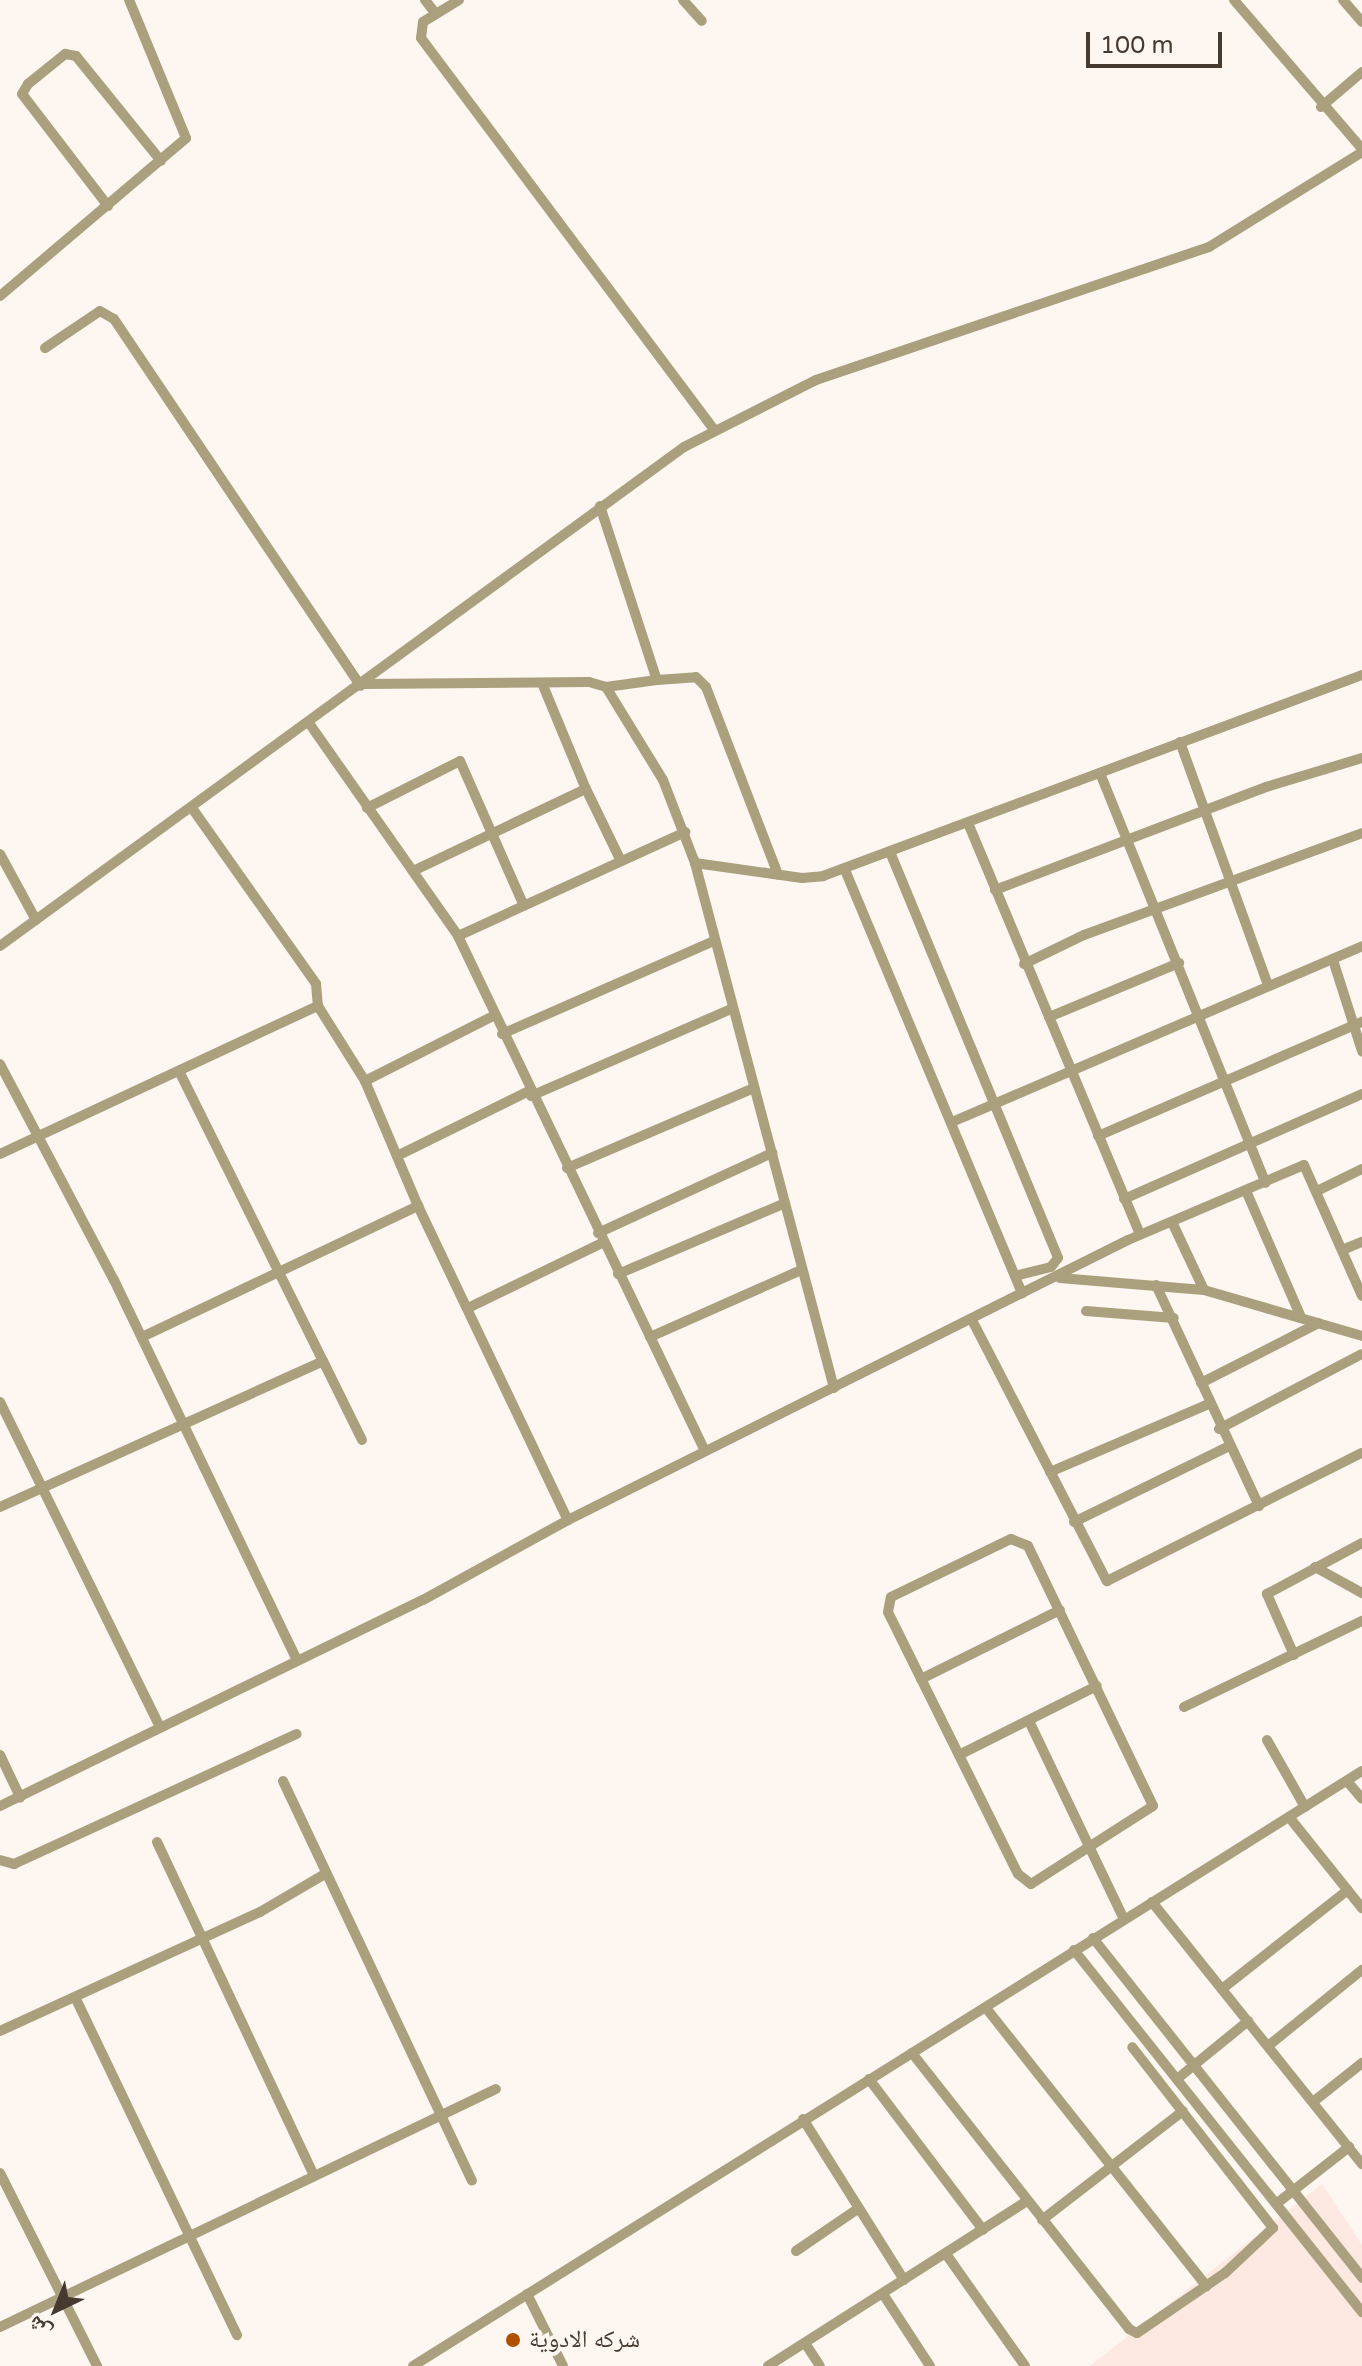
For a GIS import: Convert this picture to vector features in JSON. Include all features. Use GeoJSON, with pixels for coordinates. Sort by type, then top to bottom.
{"type":"FeatureCollection","features":[{"type":"Feature","properties":{"kind":"street"},"geometry":{"type":"LineString","coordinates":[[0,296],[183,142],[184,129],[129,0]]}},
{"type":"Feature","properties":{"kind":"street"},"geometry":{"type":"LineString","coordinates":[[425,0],[435,13]]}},
{"type":"Feature","properties":{"kind":"street"},"geometry":{"type":"LineString","coordinates":[[459,0],[435,13],[419,27],[421,38],[714,430]]}},
{"type":"Feature","properties":{"kind":"street"},"geometry":{"type":"LineString","coordinates":[[683,0],[702,21]]}},
{"type":"Feature","properties":{"kind":"street"},"geometry":{"type":"LineString","coordinates":[[0,946],[363,685],[600,506],[714,430],[816,380],[1209,247],[1362,151],[1321,107],[1234,0]]}},
{"type":"Feature","properties":{"kind":"street"},"geometry":{"type":"LineString","coordinates":[[1343,0],[1362,22]]}},
{"type":"Feature","properties":{"kind":"street"},"geometry":{"type":"LineString","coordinates":[[108,206],[22,94],[28,84],[65,54],[76,56],[161,161]]}},
{"type":"Feature","properties":{"kind":"street"},"geometry":{"type":"LineString","coordinates":[[1321,107],[1362,72]]}},
{"type":"Feature","properties":{"kind":"street"},"geometry":{"type":"LineString","coordinates":[[45,348],[94,314],[108,313],[363,685]]}},
{"type":"Feature","properties":{"kind":"street"},"geometry":{"type":"LineString","coordinates":[[600,506],[657,680]]}},
{"type":"Feature","properties":{"kind":"street"},"geometry":{"type":"LineString","coordinates":[[695,863],[813,878],[845,870],[1362,675]]}},
{"type":"Feature","properties":{"kind":"street"},"geometry":{"type":"LineString","coordinates":[[606,687],[696,677],[706,687],[778,875]]}},
{"type":"Feature","properties":{"kind":"street"},"geometry":{"type":"LineString","coordinates":[[363,685],[597,682],[606,687],[663,780],[685,832],[834,1388]]}},
{"type":"Feature","properties":{"kind":"street"},"geometry":{"type":"LineString","coordinates":[[542,683],[586,789],[621,861]]}},
{"type":"Feature","properties":{"kind":"street"},"geometry":{"type":"LineString","coordinates":[[309,723],[458,936],[493,1016],[705,1451]]}},
{"type":"Feature","properties":{"kind":"street"},"geometry":{"type":"LineString","coordinates":[[1180,742],[1268,985]]}},
{"type":"Feature","properties":{"kind":"street"},"geometry":{"type":"LineString","coordinates":[[995,890],[1266,787],[1362,758]]}},
{"type":"Feature","properties":{"kind":"street"},"geometry":{"type":"LineString","coordinates":[[367,808],[460,761],[524,906]]}},
{"type":"Feature","properties":{"kind":"street"},"geometry":{"type":"LineString","coordinates":[[1100,773],[1266,1183]]}},
{"type":"Feature","properties":{"kind":"street"},"geometry":{"type":"LineString","coordinates":[[413,871],[586,789]]}},
{"type":"Feature","properties":{"kind":"street"},"geometry":{"type":"LineString","coordinates":[[192,808],[316,984],[318,1006],[365,1081],[418,1206],[568,1520]]}},
{"type":"Feature","properties":{"kind":"street"},"geometry":{"type":"LineString","coordinates":[[968,823],[1024,964],[1140,1235]]}},
{"type":"Feature","properties":{"kind":"street"},"geometry":{"type":"LineString","coordinates":[[458,936],[685,832]]}},
{"type":"Feature","properties":{"kind":"street"},"geometry":{"type":"LineString","coordinates":[[1024,964],[1228,881],[1362,833]]}},
{"type":"Feature","properties":{"kind":"street"},"geometry":{"type":"LineString","coordinates":[[890,852],[1058,1258],[1051,1267],[1015,1276]]}},
{"type":"Feature","properties":{"kind":"street"},"geometry":{"type":"LineString","coordinates":[[0,854],[36,920]]}},
{"type":"Feature","properties":{"kind":"street"},"geometry":{"type":"LineString","coordinates":[[845,870],[1022,1294]]}},
{"type":"Feature","properties":{"kind":"street"},"geometry":{"type":"LineString","coordinates":[[502,1034],[714,941]]}},
{"type":"Feature","properties":{"kind":"street"},"geometry":{"type":"LineString","coordinates":[[952,1122],[1362,946]]}},
{"type":"Feature","properties":{"kind":"street"},"geometry":{"type":"LineString","coordinates":[[1333,960],[1358,1023],[1362,1051]]}},
{"type":"Feature","properties":{"kind":"street"},"geometry":{"type":"LineString","coordinates":[[1049,1017],[1179,963]]}},
{"type":"Feature","properties":{"kind":"street"},"geometry":{"type":"LineString","coordinates":[[0,1154],[318,1006]]}},
{"type":"Feature","properties":{"kind":"street"},"geometry":{"type":"LineString","coordinates":[[397,1156],[530,1093],[733,1008]]}},
{"type":"Feature","properties":{"kind":"street"},"geometry":{"type":"LineString","coordinates":[[365,1081],[493,1016]]}},
{"type":"Feature","properties":{"kind":"street"},"geometry":{"type":"LineString","coordinates":[[1098,1136],[1358,1023]]}},
{"type":"Feature","properties":{"kind":"street"},"geometry":{"type":"LineString","coordinates":[[0,1064],[41,1136],[142,1337],[297,1660]]}},
{"type":"Feature","properties":{"kind":"street"},"geometry":{"type":"LineString","coordinates":[[179,1071],[362,1440]]}},
{"type":"Feature","properties":{"kind":"street"},"geometry":{"type":"LineString","coordinates":[[567,1168],[754,1088]]}},
{"type":"Feature","properties":{"kind":"street"},"geometry":{"type":"LineString","coordinates":[[1124,1199],[1362,1094]]}},
{"type":"Feature","properties":{"kind":"street"},"geometry":{"type":"LineString","coordinates":[[468,1308],[600,1238],[772,1153]]}},
{"type":"Feature","properties":{"kind":"street"},"geometry":{"type":"LineString","coordinates":[[0,1806],[423,1600],[568,1520],[1022,1294],[1060,1278],[1140,1235],[1247,1193],[1304,1165],[1362,1296]]}},
{"type":"Feature","properties":{"kind":"street"},"geometry":{"type":"LineString","coordinates":[[1317,1191],[1362,1169]]}},
{"type":"Feature","properties":{"kind":"street"},"geometry":{"type":"LineString","coordinates":[[1247,1193],[1301,1317]]}},
{"type":"Feature","properties":{"kind":"street"},"geometry":{"type":"LineString","coordinates":[[618,1274],[785,1203]]}},
{"type":"Feature","properties":{"kind":"street"},"geometry":{"type":"LineString","coordinates":[[142,1337],[418,1206]]}},
{"type":"Feature","properties":{"kind":"street"},"geometry":{"type":"LineString","coordinates":[[1172,1222],[1204,1290]]}},
{"type":"Feature","properties":{"kind":"street"},"geometry":{"type":"LineString","coordinates":[[1342,1250],[1362,1242]]}},
{"type":"Feature","properties":{"kind":"street"},"geometry":{"type":"LineString","coordinates":[[650,1337],[801,1270]]}},
{"type":"Feature","properties":{"kind":"street"},"geometry":{"type":"LineString","coordinates":[[1060,1278],[1204,1290],[1362,1336]]}},
{"type":"Feature","properties":{"kind":"street"},"geometry":{"type":"LineString","coordinates":[[1156,1285],[1174,1318],[1219,1429],[1259,1506]]}},
{"type":"Feature","properties":{"kind":"street"},"geometry":{"type":"LineString","coordinates":[[1086,1311],[1174,1318]]}},
{"type":"Feature","properties":{"kind":"street"},"geometry":{"type":"LineString","coordinates":[[972,1320],[1107,1581],[1362,1453]]}},
{"type":"Feature","properties":{"kind":"street"},"geometry":{"type":"LineString","coordinates":[[1201,1383],[1319,1323]]}},
{"type":"Feature","properties":{"kind":"street"},"geometry":{"type":"LineString","coordinates":[[1219,1429],[1362,1354]]}},
{"type":"Feature","properties":{"kind":"street"},"geometry":{"type":"LineString","coordinates":[[0,1507],[323,1361]]}},
{"type":"Feature","properties":{"kind":"street"},"geometry":{"type":"LineString","coordinates":[[0,1402],[160,1727]]}},
{"type":"Feature","properties":{"kind":"street"},"geometry":{"type":"LineString","coordinates":[[1050,1472],[1209,1404]]}},
{"type":"Feature","properties":{"kind":"street"},"geometry":{"type":"LineString","coordinates":[[1074,1522],[1229,1446]]}},
{"type":"Feature","properties":{"kind":"street"},"geometry":{"type":"LineString","coordinates":[[1011,1539],[1028,1546],[1060,1610],[1153,1806],[1031,1884],[1023,1882],[888,1612],[891,1597],[1011,1539]]}},
{"type":"Feature","properties":{"kind":"street"},"geometry":{"type":"LineString","coordinates":[[1294,1655],[1265,1599],[1275,1587],[1362,1543]]}},
{"type":"Feature","properties":{"kind":"street"},"geometry":{"type":"LineString","coordinates":[[1315,1567],[1362,1593]]}},
{"type":"Feature","properties":{"kind":"street"},"geometry":{"type":"LineString","coordinates":[[921,1679],[1060,1610]]}},
{"type":"Feature","properties":{"kind":"street"},"geometry":{"type":"LineString","coordinates":[[1184,1707],[1362,1621]]}},
{"type":"Feature","properties":{"kind":"street"},"geometry":{"type":"LineString","coordinates":[[959,1755],[1097,1686]]}},
{"type":"Feature","properties":{"kind":"street"},"geometry":{"type":"LineString","coordinates":[[1029,1721],[1124,1919]]}},
{"type":"Feature","properties":{"kind":"street"},"geometry":{"type":"LineString","coordinates":[[0,1860],[14,1864],[297,1734]]}},
{"type":"Feature","properties":{"kind":"street"},"geometry":{"type":"LineString","coordinates":[[1267,1740],[1305,1807]]}},
{"type":"Feature","properties":{"kind":"street"},"geometry":{"type":"LineString","coordinates":[[0,1755],[20,1797]]}},
{"type":"Feature","properties":{"kind":"street"},"geometry":{"type":"LineString","coordinates":[[413,2366],[1362,1771]]}},
{"type":"Feature","properties":{"kind":"street"},"geometry":{"type":"LineString","coordinates":[[283,1781],[472,2181]]}},
{"type":"Feature","properties":{"kind":"street"},"geometry":{"type":"LineString","coordinates":[[1347,1781],[1362,1799]]}},
{"type":"Feature","properties":{"kind":"street"},"geometry":{"type":"LineString","coordinates":[[1289,1817],[1362,1908]]}},
{"type":"Feature","properties":{"kind":"street"},"geometry":{"type":"LineString","coordinates":[[157,1842],[313,2173]]}},
{"type":"Feature","properties":{"kind":"street"},"geometry":{"type":"LineString","coordinates":[[0,2031],[202,1937],[325,1874]]}},
{"type":"Feature","properties":{"kind":"street"},"geometry":{"type":"LineString","coordinates":[[1222,1989],[1348,1890]]}},
{"type":"Feature","properties":{"kind":"street"},"geometry":{"type":"LineString","coordinates":[[1152,1902],[1362,2164]]}},
{"type":"Feature","properties":{"kind":"street"},"geometry":{"type":"LineString","coordinates":[[1093,1938],[1362,2278]]}},
{"type":"Feature","properties":{"kind":"street"},"geometry":{"type":"LineString","coordinates":[[1074,1950],[1362,2312]]}},
{"type":"Feature","properties":{"kind":"street"},"geometry":{"type":"LineString","coordinates":[[1268,2046],[1362,1970]]}},
{"type":"Feature","properties":{"kind":"street"},"geometry":{"type":"LineString","coordinates":[[75,1997],[185,2235],[237,2335]]}},
{"type":"Feature","properties":{"kind":"street"},"geometry":{"type":"LineString","coordinates":[[986,2008],[1206,2286]]}},
{"type":"Feature","properties":{"kind":"street"},"geometry":{"type":"LineString","coordinates":[[1177,2079],[1248,2021]]}},
{"type":"Feature","properties":{"kind":"street"},"geometry":{"type":"LineString","coordinates":[[912,2053],[1133,2332],[1143,2331],[1206,2286],[1266,2240],[1273,2228],[1132,2047]]}},
{"type":"Feature","properties":{"kind":"street"},"geometry":{"type":"LineString","coordinates":[[1313,2102],[1362,2063]]}},
{"type":"Feature","properties":{"kind":"street"},"geometry":{"type":"LineString","coordinates":[[869,2079],[983,2230]]}},
{"type":"Feature","properties":{"kind":"street"},"geometry":{"type":"LineString","coordinates":[[0,2327],[313,2173],[496,2089]]}},
{"type":"Feature","properties":{"kind":"street"},"geometry":{"type":"LineString","coordinates":[[1042,2220],[1183,2111]]}},
{"type":"Feature","properties":{"kind":"street"},"geometry":{"type":"LineString","coordinates":[[803,2119],[904,2280]]}},
{"type":"Feature","properties":{"kind":"street"},"geometry":{"type":"LineString","coordinates":[[1276,2204],[1349,2147]]}},
{"type":"Feature","properties":{"kind":"street"},"geometry":{"type":"LineString","coordinates":[[0,2173],[97,2366]]}},
{"type":"Feature","properties":{"kind":"street"},"geometry":{"type":"LineString","coordinates":[[768,2366],[1027,2201]]}},
{"type":"Feature","properties":{"kind":"street"},"geometry":{"type":"LineString","coordinates":[[796,2251],[859,2208]]}},
{"type":"Feature","properties":{"kind":"street"},"geometry":{"type":"LineString","coordinates":[[946,2254],[1025,2366]]}},
{"type":"Feature","properties":{"kind":"street"},"geometry":{"type":"LineString","coordinates":[[527,2294],[563,2366]]}},
{"type":"Feature","properties":{"kind":"street"},"geometry":{"type":"LineString","coordinates":[[883,2294],[930,2366]]}},
{"type":"Feature","properties":{"kind":"street"},"geometry":{"type":"LineString","coordinates":[[805,2343],[820,2366]]}},
{"type":"Feature","properties":{"kind":"shaded area"},"geometry":{"type":"Polygon","coordinates":[[[1322,2184],[1362,2245],[1362,2366],[1090,2366],[1322,2184]]]}},
{"type":"Feature","properties":{"kind":"place","name":"شركه الادوية"},"geometry":{"type":"Point","coordinates":[513,2340]}}]}
